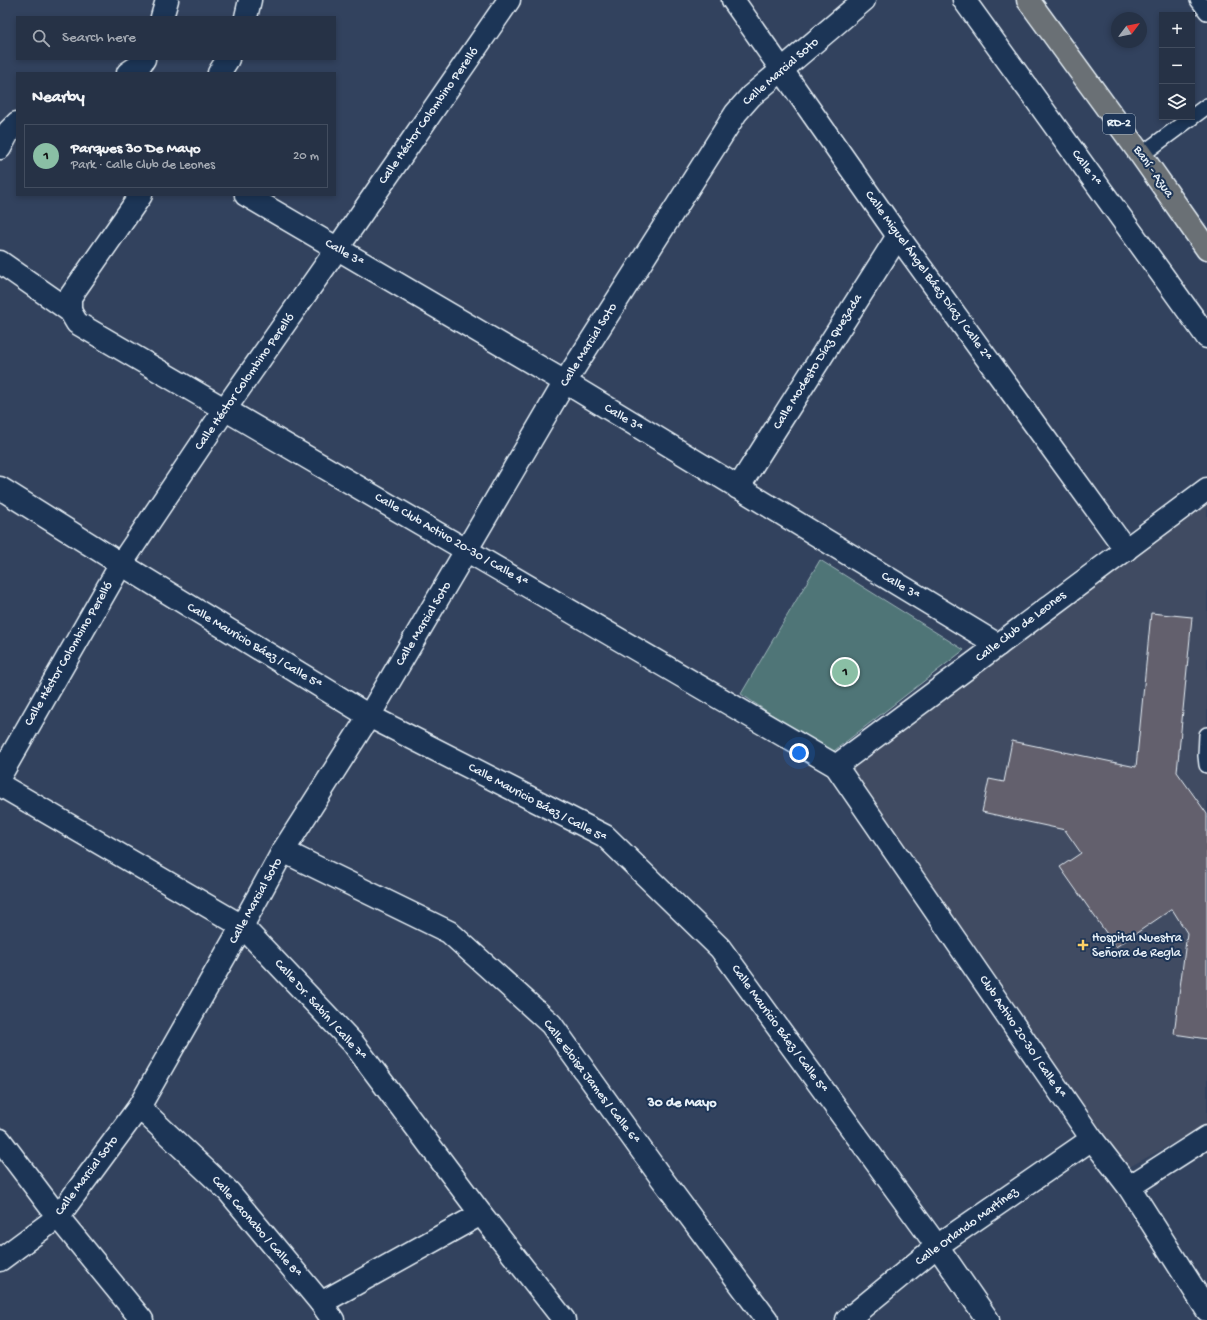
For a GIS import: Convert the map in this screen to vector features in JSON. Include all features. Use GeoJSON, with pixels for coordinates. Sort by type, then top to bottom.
{"type":"FeatureCollection","features":[{"type":"Feature","properties":{"kind":"main road","name":"Baní - Azua"},"geometry":{"type":"LineString","coordinates":[[1028,0],[1141,155],[1207,249]]}},
{"type":"Feature","properties":{"kind":"street"},"geometry":{"type":"LineString","coordinates":[[162,16],[167,0]]}},
{"type":"Feature","properties":{"kind":"street"},"geometry":{"type":"LineString","coordinates":[[246,16],[250,0]]}},
{"type":"Feature","properties":{"kind":"street","name":"Calle Héctor Colombino Perelló"},"geometry":{"type":"LineString","coordinates":[[0,776],[120,564],[225,409],[509,0]]}},
{"type":"Feature","properties":{"kind":"street","name":"Calle Miguel Ángel Báez Díaz / Calle 2ª"},"geometry":{"type":"LineString","coordinates":[[733,0],[898,236],[1126,550]]}},
{"type":"Feature","properties":{"kind":"street","name":"Calle Marcial Soto"},"geometry":{"type":"LineString","coordinates":[[0,1260],[58,1217],[139,1107],[283,851],[370,716],[565,382],[736,113],[751,96],[864,0]]}},
{"type":"Feature","properties":{"kind":"street","name":"Calle 1ª"},"geometry":{"type":"LineString","coordinates":[[964,0],[1207,337]]}},
{"type":"Feature","properties":{"kind":"street"},"geometry":{"type":"LineString","coordinates":[[129,72],[143,60]]}},
{"type":"Feature","properties":{"kind":"street"},"geometry":{"type":"LineString","coordinates":[[220,72],[227,60]]}},
{"type":"Feature","properties":{"kind":"street"},"geometry":{"type":"LineString","coordinates":[[0,148],[9,131],[16,124]]}},
{"type":"Feature","properties":{"kind":"street"},"geometry":{"type":"LineString","coordinates":[[70,311],[70,297],[140,196]]}},
{"type":"Feature","properties":{"kind":"street","name":"Calle 3ª"},"geometry":{"type":"LineString","coordinates":[[248,196],[565,382],[998,645]]}},
{"type":"Feature","properties":{"kind":"street","name":"Calle Modesto Díaz Quezada"},"geometry":{"type":"LineString","coordinates":[[738,488],[898,236]]}},
{"type":"Feature","properties":{"kind":"street","name":"Calle Club Activo 20-30 / Calle 4ª"},"geometry":{"type":"LineString","coordinates":[[0,262],[70,311],[77,323],[836,766]]}},
{"type":"Feature","properties":{"kind":"street","name":"Calle Mauricio Báez / Calle 5ª"},"geometry":{"type":"LineString","coordinates":[[0,488],[120,564],[370,716],[605,836],[720,948],[937,1246],[988,1320]]}},
{"type":"Feature","properties":{"kind":"street","name":"Calle Club de Leones"},"geometry":{"type":"LineString","coordinates":[[836,766],[1207,489]]}},
{"type":"Feature","properties":{"kind":"street","name":"Club Activo 20-30 / Calle 4ª"},"geometry":{"type":"LineString","coordinates":[[836,766],[1092,1139],[1129,1187],[1207,1310]]}},
{"type":"Feature","properties":{"kind":"street","name":"Calle Dr. Sabín / Calle 7ª"},"geometry":{"type":"LineString","coordinates":[[0,785],[242,926],[353,1043],[481,1214],[564,1320]]}},
{"type":"Feature","properties":{"kind":"street","name":"Calle Eloisa James / Calle 6ª"},"geometry":{"type":"LineString","coordinates":[[283,851],[449,932],[551,1024],[660,1176],[767,1320]]}},
{"type":"Feature","properties":{"kind":"street","name":"Calle Caonabo / Calle 8ª"},"geometry":{"type":"LineString","coordinates":[[139,1107],[229,1192],[327,1312]]}},
{"type":"Feature","properties":{"kind":"street"},"geometry":{"type":"LineString","coordinates":[[1129,1187],[1207,1137]]}},
{"type":"Feature","properties":{"kind":"street","name":"Calle Orlando Martínez"},"geometry":{"type":"LineString","coordinates":[[846,1320],[937,1246],[1092,1139]]}},
{"type":"Feature","properties":{"kind":"street"},"geometry":{"type":"LineString","coordinates":[[0,1140],[58,1217],[142,1320]]}},
{"type":"Feature","properties":{"kind":"street"},"geometry":{"type":"LineString","coordinates":[[327,1312],[481,1214]]}},
{"type":"Feature","properties":{"kind":"lane"},"geometry":{"type":"LineString","coordinates":[[1198,0],[1207,12]]}},
{"type":"Feature","properties":{"kind":"lane"},"geometry":{"type":"LineString","coordinates":[[1141,155],[1207,106]]}},
{"type":"Feature","properties":{"kind":"lane"},"geometry":{"type":"LineString","coordinates":[[1207,735],[1207,764]]}},
{"type":"Feature","properties":{"kind":"shaded area","name":"Hospital Nuestra Señora de Regla"},"geometry":{"type":"Polygon","coordinates":[[[1207,489],[1207,1125],[1118,1173],[836,766],[1207,489]]]}},
{"type":"Feature","properties":{"kind":"green space"},"geometry":{"type":"Polygon","coordinates":[[[820,560],[964,650],[830,754],[741,694],[820,560]]]}},
{"type":"Feature","properties":{"kind":"building"},"geometry":{"type":"Polygon","coordinates":[[[1151,613],[1192,617],[1177,772],[1207,814],[1207,1039],[1174,1034],[1187,933],[1172,909],[1116,947],[1060,867],[1081,853],[1065,830],[982,812],[989,779],[1004,782],[1012,741],[1136,767],[1151,613]]]}},
{"type":"Feature","properties":{"kind":"place","name":"Parques 30 De Mayo"},"geometry":{"type":"Point","coordinates":[845,672]}},
{"type":"Feature","properties":{"kind":"place","name":"Hospital Nuestra Señora de Regla"},"geometry":{"type":"Point","coordinates":[1083,945]}},
{"type":"Feature","properties":{"kind":"district","name":"30 de Mayo"},"geometry":{"type":"Point","coordinates":[682,1103]}}]}
